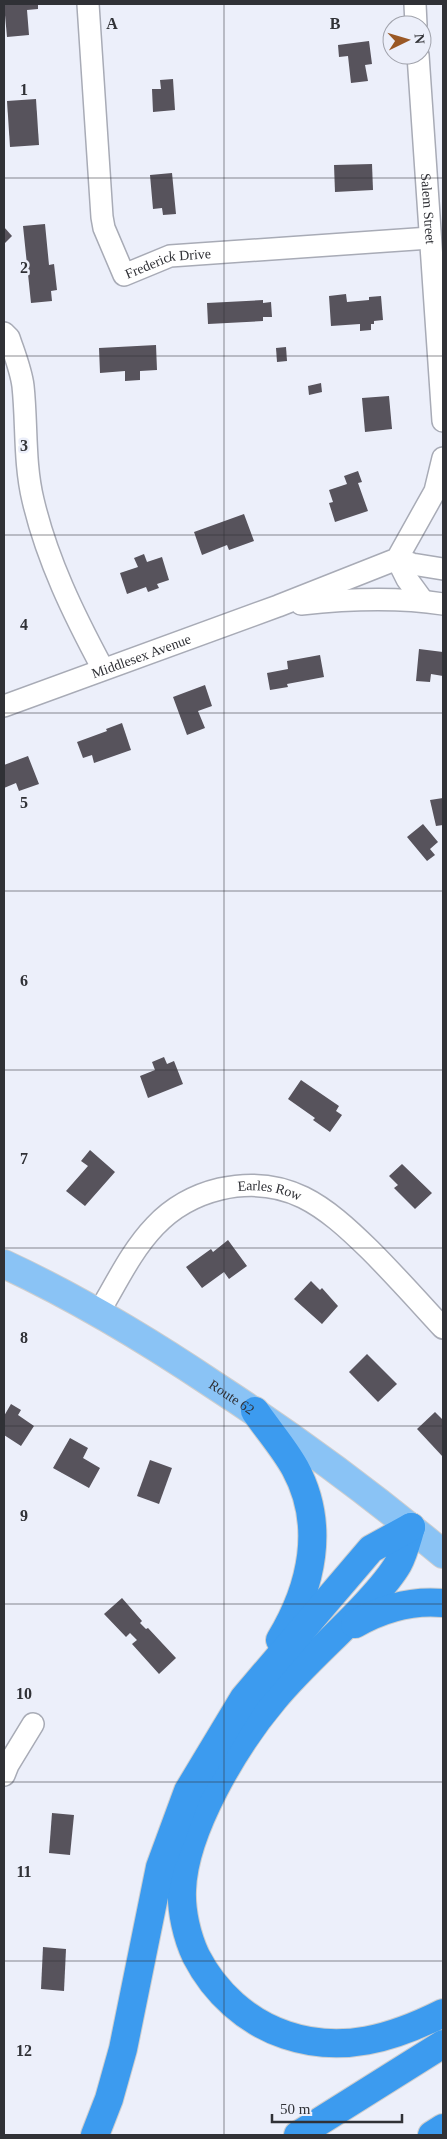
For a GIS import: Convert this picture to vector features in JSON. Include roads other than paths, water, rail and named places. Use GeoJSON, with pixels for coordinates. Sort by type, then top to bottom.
{"type":"FeatureCollection","features":[{"type":"Feature","properties":{"kind":"highway"},"geometry":{"type":"LineString","coordinates":[[95,2135],[119,2066],[150,1915],[169,1839],[188,1792],[298,1606],[307,1580],[312,1544],[311,1517],[302,1483],[288,1456],[255,1411]]}},
{"type":"Feature","properties":{"kind":"highway"},"geometry":{"type":"LineString","coordinates":[[244,1698],[371,1549],[411,1527]]}},
{"type":"Feature","properties":{"kind":"highway"},"geometry":{"type":"LineString","coordinates":[[411,1527],[402,1556],[391,1575],[342,1630],[274,1698],[239,1748],[212,1795],[194,1836],[183,1876],[183,1906],[189,1936],[200,1963],[224,1996],[246,2015],[290,2036],[329,2044],[353,2043],[388,2035],[443,2013]]}},
{"type":"Feature","properties":{"kind":"highway"},"geometry":{"type":"LineString","coordinates":[[342,1630],[393,1606],[425,1602],[443,1603]]}},
{"type":"Feature","properties":{"kind":"highway"},"geometry":{"type":"LineString","coordinates":[[298,2135],[443,2044]]}},
{"type":"Feature","properties":{"kind":"highway"},"geometry":{"type":"LineString","coordinates":[[432,2135],[443,2128]]}},
{"type":"Feature","properties":{"kind":"main road","name":"Route 62"},"geometry":{"type":"LineString","coordinates":[[4,1264],[99,1312],[162,1350],[255,1411],[324,1460],[443,1554]]}},
{"type":"Feature","properties":{"kind":"street","name":"Frederick Drive"},"geometry":{"type":"LineString","coordinates":[[88,4],[102,217],[124,275],[170,256],[430,238]]}},
{"type":"Feature","properties":{"kind":"street","name":"Salem Street"},"geometry":{"type":"LineString","coordinates":[[419,65],[430,238],[439,293],[443,421]]}},
{"type":"Feature","properties":{"kind":"street"},"geometry":{"type":"LineString","coordinates":[[4,333],[9,338],[22,383],[28,469],[33,500],[52,560],[72,610],[103,669]]}},
{"type":"Feature","properties":{"kind":"street"},"geometry":{"type":"LineString","coordinates":[[397,559],[435,491],[443,458]]}},
{"type":"Feature","properties":{"kind":"street"},"geometry":{"type":"LineString","coordinates":[[397,559],[412,564],[443,569]]}},
{"type":"Feature","properties":{"kind":"street"},"geometry":{"type":"LineString","coordinates":[[397,559],[407,579],[433,602]]}},
{"type":"Feature","properties":{"kind":"street","name":"Middlesex Avenue"},"geometry":{"type":"LineString","coordinates":[[4,706],[278,606],[397,559]]}},
{"type":"Feature","properties":{"kind":"street","name":"Middlesex Avenue"},"geometry":{"type":"LineString","coordinates":[[278,606],[351,599],[433,602]]}},
{"type":"Feature","properties":{"kind":"street","name":"Earles Row"},"geometry":{"type":"LineString","coordinates":[[99,1312],[144,1238],[168,1214],[198,1197],[214,1191],[231,1187],[266,1186],[299,1195],[330,1212],[396,1276],[443,1328]]}},
{"type":"Feature","properties":{"kind":"street"},"geometry":{"type":"LineString","coordinates":[[4,1775],[33,1724]]}}]}
